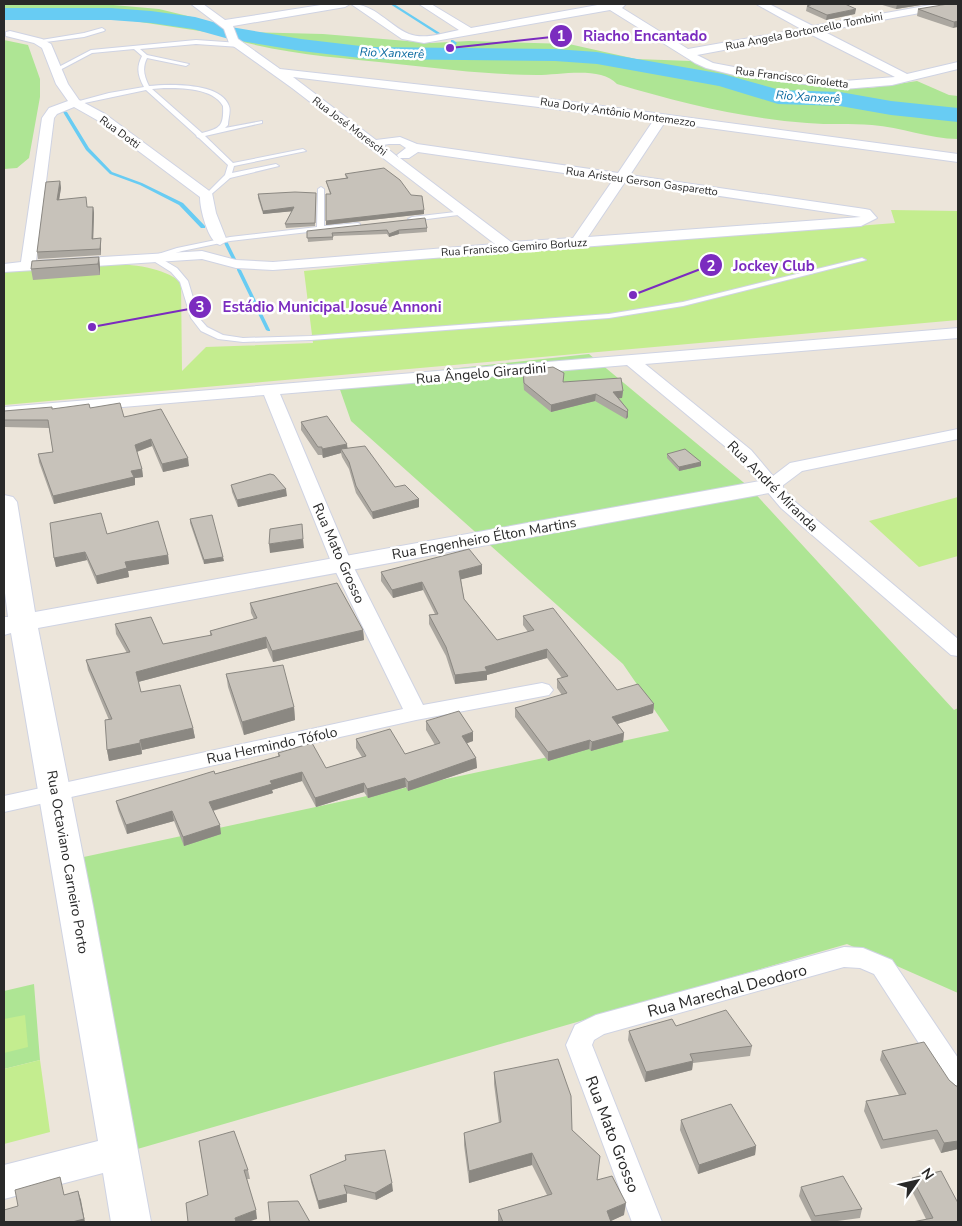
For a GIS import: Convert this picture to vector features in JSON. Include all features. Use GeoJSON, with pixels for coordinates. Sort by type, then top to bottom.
{"type":"FeatureCollection","features":[{"type":"Feature","properties":{"kind":"street","name":"Rua José Moreschi"},"geometry":{"type":"LineString","coordinates":[[196,4],[278,72],[508,247]]}},
{"type":"Feature","properties":{"kind":"street"},"geometry":{"type":"LineString","coordinates":[[232,35],[345,4]]}},
{"type":"Feature","properties":{"kind":"street"},"geometry":{"type":"LineString","coordinates":[[356,4],[406,37],[424,40],[610,5],[628,4]]}},
{"type":"Feature","properties":{"kind":"street"},"geometry":{"type":"LineString","coordinates":[[424,4],[469,32]]}},
{"type":"Feature","properties":{"kind":"street"},"geometry":{"type":"LineString","coordinates":[[761,4],[906,78]]}},
{"type":"Feature","properties":{"kind":"street","name":"Rua Angela Bortoncello Tombini"},"geometry":{"type":"LineString","coordinates":[[687,53],[952,4]]}},
{"type":"Feature","properties":{"kind":"street","name":"Rua Francisco Giroletta"},"geometry":{"type":"LineString","coordinates":[[610,5],[699,60],[721,68],[844,85],[880,83],[958,66]]}},
{"type":"Feature","properties":{"kind":"street"},"geometry":{"type":"LineString","coordinates":[[10,34],[38,41]]}},
{"type":"Feature","properties":{"kind":"street","name":"Rua Dotti"},"geometry":{"type":"LineString","coordinates":[[38,41],[47,46],[62,84],[75,103],[101,117],[207,196]]}},
{"type":"Feature","properties":{"kind":"street","name":"Rua Dorly Antônio Montemezzo"},"geometry":{"type":"LineString","coordinates":[[278,72],[658,122],[958,158]]}},
{"type":"Feature","properties":{"kind":"street","name":"Rua Dorly Antônio Montemezzo"},"geometry":{"type":"LineString","coordinates":[[296,85],[658,122],[958,168]]}},
{"type":"Feature","properties":{"kind":"street"},"geometry":{"type":"LineString","coordinates":[[28,266],[48,118],[53,111],[75,103]]}},
{"type":"Feature","properties":{"kind":"street"},"geometry":{"type":"LineString","coordinates":[[578,242],[658,122]]}},
{"type":"Feature","properties":{"kind":"street","name":"Rua Aristeu Gerson Gasparetto"},"geometry":{"type":"LineString","coordinates":[[374,144],[398,140],[413,148],[865,213],[870,216]]}},
{"type":"Feature","properties":{"kind":"street"},"geometry":{"type":"LineString","coordinates":[[392,158],[409,153],[413,148]]}},
{"type":"Feature","properties":{"kind":"street"},"geometry":{"type":"LineString","coordinates":[[207,196],[206,206],[209,217],[220,241]]}},
{"type":"Feature","properties":{"kind":"street","name":"Rua Francisco Gemiro Borluzz"},"geometry":{"type":"LineString","coordinates":[[4,268],[202,255],[236,264],[273,266],[861,222],[868,220],[870,216]]}},
{"type":"Feature","properties":{"kind":"street","name":"Rua Ângelo Girardini"},"geometry":{"type":"LineString","coordinates":[[4,412],[958,333]]}},
{"type":"Feature","properties":{"kind":"street","name":"Rua André Miranda"},"geometry":{"type":"LineString","coordinates":[[632,361],[745,454],[787,504],[836,548],[958,650]]}},
{"type":"Feature","properties":{"kind":"street","name":"Rua Mato Grosso"},"geometry":{"type":"LineString","coordinates":[[270,390],[342,564],[416,713]]}},
{"type":"Feature","properties":{"kind":"street","name":"Rua Engenheiro Élton Martins"},"geometry":{"type":"LineString","coordinates":[[13,624],[771,486],[796,467],[958,434]]}},
{"type":"Feature","properties":{"kind":"street","name":"Rua Octaviano Carneiro Porto"},"geometry":{"type":"LineString","coordinates":[[4,502],[13,624],[55,792],[131,1222]]}},
{"type":"Feature","properties":{"kind":"street","name":"Rua Hermindo Tófolo"},"geometry":{"type":"LineString","coordinates":[[4,804],[416,713],[542,690]]}},
{"type":"Feature","properties":{"kind":"street","name":"Rua Marechal Deodoro"},"geometry":{"type":"LineString","coordinates":[[579,1045],[584,1033],[596,1026],[844,957],[864,958],[883,967],[958,1080]]}},
{"type":"Feature","properties":{"kind":"street","name":"Rua Mato Grosso"},"geometry":{"type":"LineString","coordinates":[[579,1045],[647,1222]]}},
{"type":"Feature","properties":{"kind":"street"},"geometry":{"type":"LineString","coordinates":[[4,1182],[119,1152]]}},
{"type":"Feature","properties":{"kind":"lane"},"geometry":{"type":"LineString","coordinates":[[38,41],[84,36],[102,30]]}},
{"type":"Feature","properties":{"kind":"lane"},"geometry":{"type":"LineString","coordinates":[[56,70],[92,52],[196,42],[232,35]]}},
{"type":"Feature","properties":{"kind":"lane"},"geometry":{"type":"LineString","coordinates":[[136,49],[144,56],[186,64]]}},
{"type":"Feature","properties":{"kind":"lane"},"geometry":{"type":"LineString","coordinates":[[144,56],[140,70],[141,77],[148,89],[199,136],[218,150],[231,166]]}},
{"type":"Feature","properties":{"kind":"lane"},"geometry":{"type":"LineString","coordinates":[[75,103],[148,89],[182,86],[210,93],[222,99],[226,106],[225,125],[220,129]]}},
{"type":"Feature","properties":{"kind":"lane"},"geometry":{"type":"LineString","coordinates":[[199,136],[220,129],[260,122]]}},
{"type":"Feature","properties":{"kind":"lane"},"geometry":{"type":"LineString","coordinates":[[231,166],[304,151]]}},
{"type":"Feature","properties":{"kind":"lane"},"geometry":{"type":"LineString","coordinates":[[207,196],[228,176],[231,166]]}},
{"type":"Feature","properties":{"kind":"lane"},"geometry":{"type":"LineString","coordinates":[[228,176],[276,166]]}},
{"type":"Feature","properties":{"kind":"lane"},"geometry":{"type":"LineString","coordinates":[[320,230],[321,190]]}},
{"type":"Feature","properties":{"kind":"lane"},"geometry":{"type":"LineString","coordinates":[[402,220],[464,214]]}},
{"type":"Feature","properties":{"kind":"lane","name":"Rua Francisco Gemiro Borluzz"},"geometry":{"type":"LineString","coordinates":[[155,258],[183,248],[220,241],[365,225]]}},
{"type":"Feature","properties":{"kind":"lane"},"geometry":{"type":"LineString","coordinates":[[155,258],[174,270],[184,281],[195,318],[204,329],[221,337],[243,340],[311,338],[608,316],[683,304],[862,260]]}},
{"type":"Feature","properties":{"kind":"green space"},"geometry":{"type":"Polygon","coordinates":[[[4,4],[102,4],[159,9],[200,19],[213,33],[107,17],[4,18],[4,4]]]}},
{"type":"Feature","properties":{"kind":"green space"},"geometry":{"type":"Polygon","coordinates":[[[248,32],[323,34],[431,43],[469,41],[569,44],[636,59],[691,61],[708,68],[841,87],[870,88],[917,81],[949,95],[958,96],[958,139],[936,137],[883,126],[783,121],[735,113],[641,91],[617,84],[610,78],[591,73],[520,75],[485,73],[300,53],[243,42],[248,32]]]}},
{"type":"Feature","properties":{"kind":"green space"},"geometry":{"type":"Polygon","coordinates":[[[4,40],[28,45],[40,79],[40,97],[29,158],[17,168],[4,169],[4,40]]]}},
{"type":"Feature","properties":{"kind":"green space"},"geometry":{"type":"Polygon","coordinates":[[[891,210],[958,211],[958,320],[4,405],[4,271],[70,265],[120,264],[144,267],[164,273],[181,282],[182,371],[206,347],[313,343],[304,271],[497,251],[514,253],[895,223],[891,210]]]}},
{"type":"Feature","properties":{"kind":"green space"},"geometry":{"type":"Polygon","coordinates":[[[589,354],[749,487],[954,710],[958,708],[958,993],[847,944],[134,1150],[79,858],[669,731],[623,664],[351,421],[337,381],[589,354]]]}},
{"type":"Feature","properties":{"kind":"green space"},"geometry":{"type":"Polygon","coordinates":[[[958,497],[958,556],[919,567],[869,521],[958,497]]]}},
{"type":"Feature","properties":{"kind":"green space"},"geometry":{"type":"Polygon","coordinates":[[[34,984],[40,1060],[4,1069],[4,991],[34,984]]]}},
{"type":"Feature","properties":{"kind":"green space"},"geometry":{"type":"Polygon","coordinates":[[[25,1015],[28,1047],[4,1053],[4,1019],[25,1015]]]}},
{"type":"Feature","properties":{"kind":"green space"},"geometry":{"type":"Polygon","coordinates":[[[40,1060],[50,1132],[4,1144],[4,1069],[40,1060]]]}},
{"type":"Feature","properties":{"kind":"building"},"geometry":{"type":"Polygon","coordinates":[[[813,4],[845,4],[856,9],[827,15],[807,6],[813,4]]]}},
{"type":"Feature","properties":{"kind":"building"},"geometry":{"type":"Polygon","coordinates":[[[958,4],[958,21],[954,22],[918,9],[958,4]]]}},
{"type":"Feature","properties":{"kind":"building"},"geometry":{"type":"Polygon","coordinates":[[[384,168],[400,180],[411,195],[422,196],[424,210],[326,221],[326,194],[331,194],[326,181],[348,178],[345,174],[384,168]]]}},
{"type":"Feature","properties":{"kind":"building"},"geometry":{"type":"Polygon","coordinates":[[[60,181],[57,200],[86,197],[87,207],[93,207],[92,239],[101,238],[100,249],[37,252],[46,182],[60,181]]]}},
{"type":"Feature","properties":{"kind":"building"},"geometry":{"type":"Polygon","coordinates":[[[316,193],[315,223],[285,224],[294,207],[263,211],[258,194],[316,193]]]}},
{"type":"Feature","properties":{"kind":"building"},"geometry":{"type":"Polygon","coordinates":[[[425,218],[427,228],[399,230],[389,234],[387,230],[332,233],[333,237],[307,238],[307,231],[425,218]]]}},
{"type":"Feature","properties":{"kind":"building"},"geometry":{"type":"Polygon","coordinates":[[[99,257],[98,264],[31,269],[32,261],[99,257]]]}},
{"type":"Feature","properties":{"kind":"building"},"geometry":{"type":"Polygon","coordinates":[[[553,367],[564,373],[563,382],[621,378],[623,391],[613,392],[628,410],[627,412],[596,394],[551,405],[524,383],[523,371],[553,367]]]}},
{"type":"Feature","properties":{"kind":"building"},"geometry":{"type":"Polygon","coordinates":[[[120,403],[124,417],[161,409],[188,458],[162,464],[151,439],[135,445],[142,469],[131,471],[134,477],[53,496],[38,454],[53,452],[48,420],[4,420],[4,411],[52,407],[52,409],[89,404],[90,408],[120,403]]]}},
{"type":"Feature","properties":{"kind":"building"},"geometry":{"type":"Polygon","coordinates":[[[327,416],[347,444],[322,449],[322,447],[318,447],[301,422],[327,416]]]}},
{"type":"Feature","properties":{"kind":"building"},"geometry":{"type":"Polygon","coordinates":[[[365,446],[395,487],[405,485],[419,499],[372,512],[356,486],[349,462],[341,449],[365,446]]]}},
{"type":"Feature","properties":{"kind":"building"},"geometry":{"type":"Polygon","coordinates":[[[685,449],[701,462],[679,467],[667,454],[685,449]]]}},
{"type":"Feature","properties":{"kind":"building"},"geometry":{"type":"Polygon","coordinates":[[[270,474],[274,475],[286,489],[237,500],[231,485],[270,474]]]}},
{"type":"Feature","properties":{"kind":"building"},"geometry":{"type":"Polygon","coordinates":[[[101,513],[107,534],[158,521],[168,555],[125,562],[127,568],[96,576],[85,552],[54,558],[50,523],[101,513]]]}},
{"type":"Feature","properties":{"kind":"building"},"geometry":{"type":"Polygon","coordinates":[[[212,515],[223,557],[204,560],[190,519],[212,515]]]}},
{"type":"Feature","properties":{"kind":"building"},"geometry":{"type":"Polygon","coordinates":[[[302,524],[303,539],[269,544],[270,529],[302,524]]]}},
{"type":"Feature","properties":{"kind":"building"},"geometry":{"type":"Polygon","coordinates":[[[469,549],[482,565],[459,571],[464,599],[497,640],[534,630],[523,616],[553,608],[617,690],[638,684],[654,704],[612,717],[624,733],[548,752],[515,708],[567,693],[557,679],[568,676],[547,649],[485,667],[487,671],[455,675],[446,647],[429,615],[438,614],[422,582],[392,590],[381,572],[469,549]]]}},
{"type":"Feature","properties":{"kind":"building"},"geometry":{"type":"Polygon","coordinates":[[[337,583],[363,630],[272,651],[266,637],[136,672],[141,692],[180,685],[193,728],[140,740],[140,743],[107,750],[105,720],[112,719],[86,660],[130,652],[115,624],[151,617],[163,644],[212,635],[210,631],[257,618],[250,603],[337,583]]]}},
{"type":"Feature","properties":{"kind":"building"},"geometry":{"type":"Polygon","coordinates":[[[283,665],[294,707],[242,722],[226,674],[283,665]]]}},
{"type":"Feature","properties":{"kind":"building"},"geometry":{"type":"Polygon","coordinates":[[[459,711],[473,732],[462,736],[476,758],[408,782],[405,778],[367,789],[364,783],[315,798],[302,772],[270,781],[272,784],[209,802],[220,825],[183,837],[172,811],[126,825],[116,801],[214,771],[215,774],[280,756],[278,753],[312,743],[326,768],[366,756],[356,739],[390,729],[405,754],[440,743],[426,721],[459,711]]]}},
{"type":"Feature","properties":{"kind":"building"},"geometry":{"type":"Polygon","coordinates":[[[726,1010],[752,1046],[690,1054],[693,1061],[646,1072],[629,1031],[672,1019],[676,1026],[726,1010]]]}},
{"type":"Feature","properties":{"kind":"building"},"geometry":{"type":"Polygon","coordinates":[[[924,1042],[949,1080],[958,1086],[958,1141],[944,1143],[937,1130],[883,1140],[866,1101],[906,1094],[882,1051],[924,1042]]]}},
{"type":"Feature","properties":{"kind":"building"},"geometry":{"type":"Polygon","coordinates":[[[558,1059],[571,1096],[572,1130],[600,1156],[597,1180],[612,1176],[626,1203],[607,1211],[611,1222],[503,1222],[498,1210],[552,1194],[532,1153],[469,1171],[464,1133],[501,1122],[494,1072],[558,1059]]]}},
{"type":"Feature","properties":{"kind":"building"},"geometry":{"type":"Polygon","coordinates":[[[731,1104],[756,1146],[699,1165],[681,1120],[731,1104]]]}},
{"type":"Feature","properties":{"kind":"building"},"geometry":{"type":"Polygon","coordinates":[[[234,1131],[248,1170],[244,1170],[256,1210],[235,1218],[236,1222],[188,1222],[186,1203],[208,1195],[199,1141],[234,1131]]]}},
{"type":"Feature","properties":{"kind":"building"},"geometry":{"type":"Polygon","coordinates":[[[385,1150],[392,1183],[375,1193],[344,1185],[347,1194],[318,1201],[310,1175],[346,1160],[345,1155],[385,1150]]]}},
{"type":"Feature","properties":{"kind":"building"},"geometry":{"type":"Polygon","coordinates":[[[941,1171],[958,1203],[958,1222],[912,1222],[933,1218],[912,1178],[941,1171]]]}},
{"type":"Feature","properties":{"kind":"building"},"geometry":{"type":"Polygon","coordinates":[[[843,1176],[862,1209],[815,1216],[801,1187],[843,1176]]]}},
{"type":"Feature","properties":{"kind":"building"},"geometry":{"type":"Polygon","coordinates":[[[60,1177],[64,1195],[78,1191],[84,1219],[72,1222],[4,1222],[4,1210],[18,1206],[15,1190],[60,1177]]]}},
{"type":"Feature","properties":{"kind":"building"},"geometry":{"type":"Polygon","coordinates":[[[298,1201],[310,1222],[270,1222],[268,1202],[298,1201]]]}},
{"type":"Feature","properties":{"kind":"waterway"},"geometry":{"type":"LineString","coordinates":[[392,4],[441,35]]}},
{"type":"Feature","properties":{"kind":"waterway","name":"Rio Xanxerê"},"geometry":{"type":"LineString","coordinates":[[4,14],[111,14],[151,17],[195,23],[229,33],[301,45],[369,53],[555,55],[597,58],[723,80],[778,97],[840,99],[891,108],[958,115]]}},
{"type":"Feature","properties":{"kind":"waterway"},"geometry":{"type":"LineString","coordinates":[[447,53],[455,43],[452,41]]}},
{"type":"Feature","properties":{"kind":"waterway"},"geometry":{"type":"LineString","coordinates":[[65,112],[87,149],[111,173],[141,184],[181,204],[203,227]]}},
{"type":"Feature","properties":{"kind":"waterway"},"geometry":{"type":"LineString","coordinates":[[225,241],[234,259]]}},
{"type":"Feature","properties":{"kind":"waterway"},"geometry":{"type":"LineString","coordinates":[[239,270],[268,330]]}},
{"type":"Feature","properties":{"kind":"place","name":"Riacho Encantado"},"geometry":{"type":"Point","coordinates":[450,48]}},
{"type":"Feature","properties":{"kind":"place","name":"Jockey Club"},"geometry":{"type":"Point","coordinates":[633,295]}},
{"type":"Feature","properties":{"kind":"place","name":"Estádio Municipal Josué Annoni"},"geometry":{"type":"Point","coordinates":[92,327]}}]}
